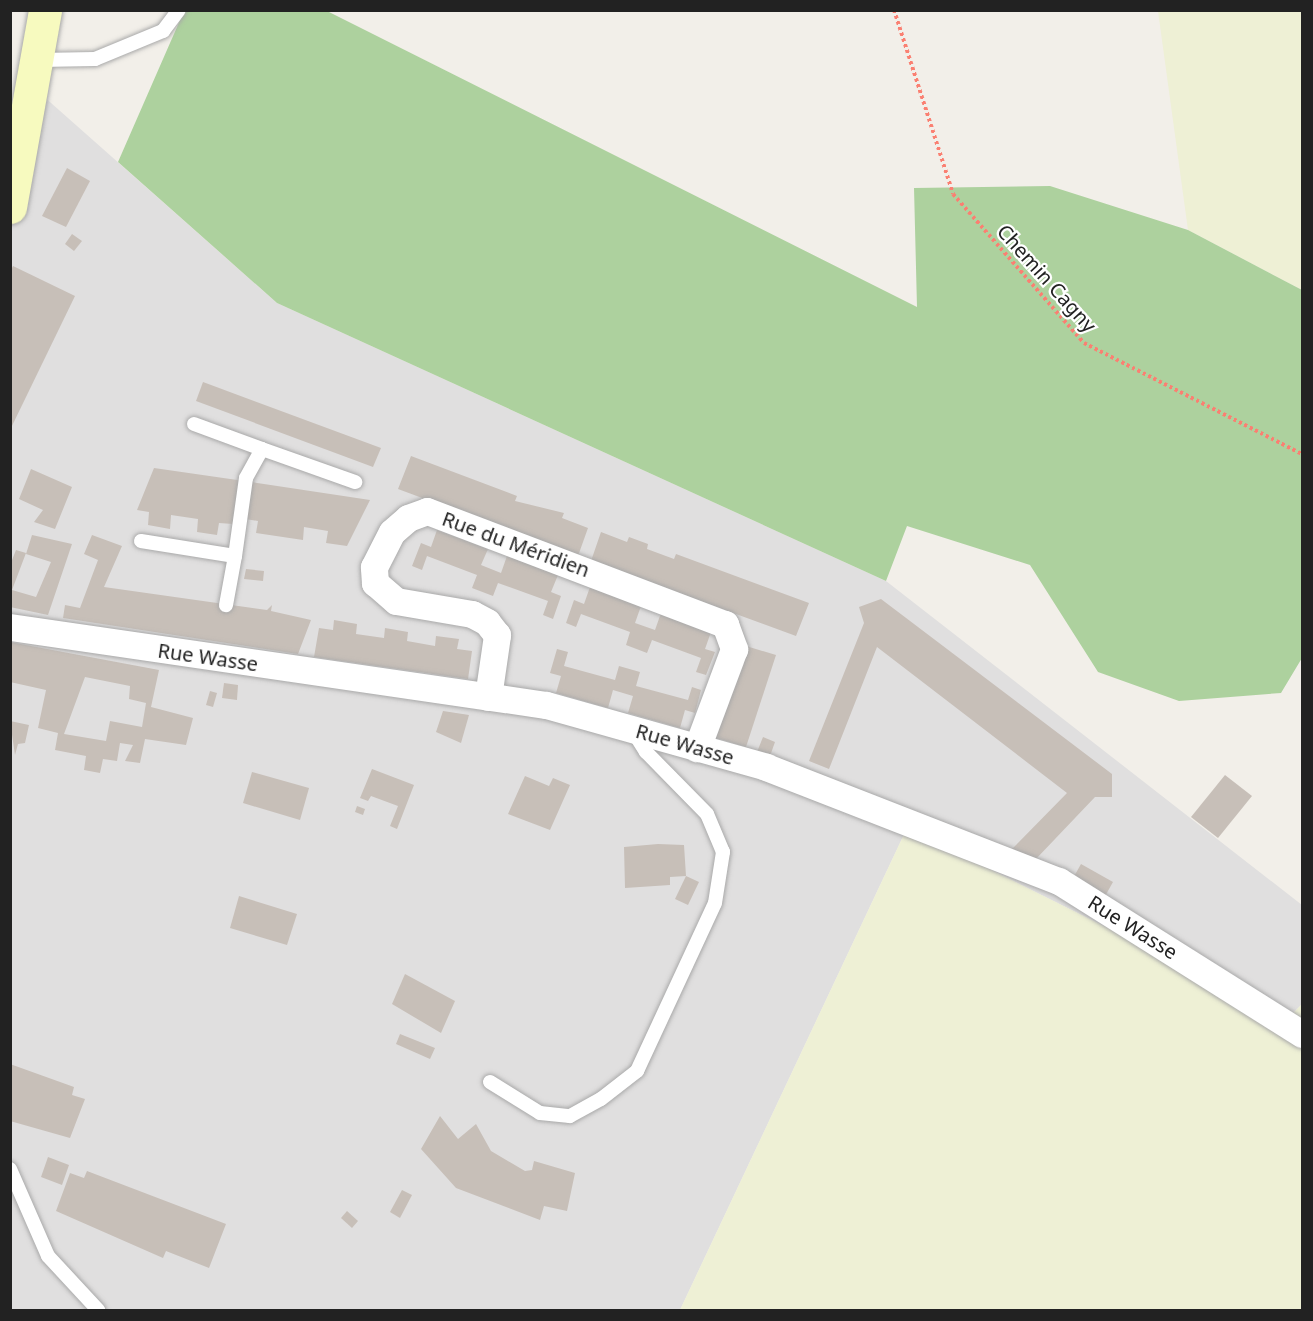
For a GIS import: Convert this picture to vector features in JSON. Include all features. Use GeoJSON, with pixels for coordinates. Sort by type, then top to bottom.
{"type":"FeatureCollection","features":[{"type":"Feature","properties":{"kind":"main road"},"geometry":{"type":"LineString","coordinates":[[10,207],[45,10]]}},
{"type":"Feature","properties":{"kind":"street","name":"Rue du Méridien"},"geometry":{"type":"LineString","coordinates":[[488,697],[497,635],[487,622],[472,614],[396,601],[375,583],[374,567],[383,549],[408,518],[427,511],[725,624],[734,649],[697,748]]}},
{"type":"Feature","properties":{"kind":"street","name":"Rue Wasse"},"geometry":{"type":"LineString","coordinates":[[10,627],[219,651],[546,705],[766,767],[1059,881],[1302,1034]]}},
{"type":"Feature","properties":{"kind":"lane"},"geometry":{"type":"LineString","coordinates":[[39,53],[95,59],[163,31],[179,10]]}},
{"type":"Feature","properties":{"kind":"lane"},"geometry":{"type":"LineString","coordinates":[[194,424],[355,482]]}},
{"type":"Feature","properties":{"kind":"lane"},"geometry":{"type":"LineString","coordinates":[[226,605],[236,556],[246,478],[262,449]]}},
{"type":"Feature","properties":{"kind":"lane"},"geometry":{"type":"LineString","coordinates":[[141,541],[236,556]]}},
{"type":"Feature","properties":{"kind":"lane"},"geometry":{"type":"LineString","coordinates":[[490,1082],[540,1113],[570,1116],[601,1099],[637,1071],[715,903],[723,852],[707,814],[646,752],[632,729]]}},
{"type":"Feature","properties":{"kind":"lane"},"geometry":{"type":"LineString","coordinates":[[10,1169],[48,1256],[98,1311]]}},
{"type":"Feature","properties":{"kind":"path","name":"Chemin Cagny"},"geometry":{"type":"LineString","coordinates":[[894,10],[952,194],[1084,343],[1302,454]]}},
{"type":"Feature","properties":{"kind":"shaded area"},"geometry":{"type":"Polygon","coordinates":[[[42,95],[277,303],[886,581],[1302,905],[1302,1004],[1288,1018],[907,828],[680,1310],[11,1310],[10,158],[42,95]]]}},
{"type":"Feature","properties":{"kind":"green space"},"geometry":{"type":"Polygon","coordinates":[[[184,11],[327,11],[917,307],[914,188],[1050,186],[1188,230],[1302,290],[1302,658],[1281,693],[1179,701],[1098,672],[1030,565],[907,526],[886,581],[277,303],[118,162],[184,11]]]}},
{"type":"Feature","properties":{"kind":"green space"},"geometry":{"type":"Polygon","coordinates":[[[1158,11],[1302,11],[1302,290],[1188,230],[1158,11]]]}},
{"type":"Feature","properties":{"kind":"green space"},"geometry":{"type":"Polygon","coordinates":[[[907,828],[1288,1018],[1302,1004],[1302,1310],[680,1310],[907,828]]]}},
{"type":"Feature","properties":{"kind":"building"},"geometry":{"type":"Polygon","coordinates":[[[67,168],[90,181],[66,227],[42,216],[67,168]]]}},
{"type":"Feature","properties":{"kind":"building"},"geometry":{"type":"Polygon","coordinates":[[[72,234],[82,241],[74,251],[65,244],[72,234]]]}},
{"type":"Feature","properties":{"kind":"building"},"geometry":{"type":"Polygon","coordinates":[[[13,266],[75,296],[10,430],[10,272],[13,266]]]}},
{"type":"Feature","properties":{"kind":"building"},"geometry":{"type":"Polygon","coordinates":[[[203,382],[381,448],[373,467],[196,401],[203,382]]]}},
{"type":"Feature","properties":{"kind":"building"},"geometry":{"type":"Polygon","coordinates":[[[411,456],[517,496],[515,501],[564,513],[562,518],[588,528],[578,556],[398,489],[411,456]]]}},
{"type":"Feature","properties":{"kind":"building"},"geometry":{"type":"Polygon","coordinates":[[[154,468],[370,500],[347,546],[326,543],[328,531],[304,527],[303,540],[256,533],[258,521],[234,517],[233,524],[219,523],[217,535],[197,532],[198,519],[171,515],[170,529],[148,525],[149,512],[137,510],[154,468]]]}},
{"type":"Feature","properties":{"kind":"building"},"geometry":{"type":"Polygon","coordinates":[[[31,469],[72,487],[55,529],[34,522],[43,510],[19,499],[31,469]]]}},
{"type":"Feature","properties":{"kind":"building"},"geometry":{"type":"Polygon","coordinates":[[[437,530],[488,549],[481,565],[501,573],[507,556],[558,575],[551,592],[561,596],[553,619],[543,615],[548,601],[498,583],[493,596],[472,588],[477,575],[427,556],[422,570],[412,566],[421,543],[431,547],[437,530]]]}},
{"type":"Feature","properties":{"kind":"building"},"geometry":{"type":"Polygon","coordinates":[[[601,532],[627,542],[629,537],[648,544],[647,549],[674,559],[676,554],[809,603],[796,636],[591,561],[601,532]]]}},
{"type":"Feature","properties":{"kind":"building"},"geometry":{"type":"Polygon","coordinates":[[[32,535],[72,544],[48,615],[10,607],[10,565],[16,550],[26,553],[12,590],[36,597],[51,562],[26,554],[32,535]]]}},
{"type":"Feature","properties":{"kind":"building"},"geometry":{"type":"Polygon","coordinates":[[[92,535],[122,546],[104,587],[267,610],[272,605],[271,611],[311,620],[298,654],[63,618],[65,605],[80,608],[98,560],[84,554],[92,535]]]}},
{"type":"Feature","properties":{"kind":"building"},"geometry":{"type":"Polygon","coordinates":[[[246,569],[264,571],[263,581],[244,579],[246,569]]]}},
{"type":"Feature","properties":{"kind":"building"},"geometry":{"type":"Polygon","coordinates":[[[590,587],[641,606],[635,623],[655,630],[661,613],[711,632],[705,649],[715,652],[706,675],[696,672],[701,658],[652,640],[647,653],[626,645],[630,632],[581,614],[576,627],[566,623],[574,600],[584,604],[590,587]]]}},
{"type":"Feature","properties":{"kind":"building"},"geometry":{"type":"Polygon","coordinates":[[[881,599],[1112,774],[1112,797],[1095,797],[1035,860],[1011,850],[1067,793],[877,647],[829,769],[809,761],[864,623],[859,607],[881,599]]]}},
{"type":"Feature","properties":{"kind":"building"},"geometry":{"type":"Polygon","coordinates":[[[334,620],[357,624],[356,634],[384,638],[385,628],[408,632],[407,641],[435,646],[436,636],[459,639],[457,649],[472,651],[468,679],[314,657],[319,628],[333,630],[334,620]]]}},
{"type":"Feature","properties":{"kind":"building"},"geometry":{"type":"Polygon","coordinates":[[[10,642],[159,670],[151,707],[193,718],[186,745],[145,739],[140,763],[125,761],[133,745],[120,743],[117,761],[103,759],[100,773],[84,770],[86,756],[55,750],[58,733],[38,728],[46,690],[10,682],[10,642]],[[85,677],[64,734],[106,741],[110,721],[142,727],[146,703],[129,699],[130,686],[85,677]]]}},
{"type":"Feature","properties":{"kind":"building"},"geometry":{"type":"Polygon","coordinates":[[[746,646],[776,655],[746,747],[716,738],[746,646]]]}},
{"type":"Feature","properties":{"kind":"building"},"geometry":{"type":"Polygon","coordinates":[[[557,649],[568,652],[564,666],[615,680],[619,666],[640,672],[636,686],[688,700],[692,687],[701,690],[695,713],[685,710],[680,728],[628,713],[633,696],[613,690],[608,708],[556,693],[561,676],[550,673],[557,649]]]}},
{"type":"Feature","properties":{"kind":"building"},"geometry":{"type":"Polygon","coordinates":[[[224,683],[238,685],[237,700],[222,698],[224,683]]]}},
{"type":"Feature","properties":{"kind":"building"},"geometry":{"type":"Polygon","coordinates":[[[210,691],[217,693],[213,707],[206,705],[210,691]]]}},
{"type":"Feature","properties":{"kind":"building"},"geometry":{"type":"Polygon","coordinates":[[[443,711],[469,715],[461,743],[436,732],[443,711]]]}},
{"type":"Feature","properties":{"kind":"building"},"geometry":{"type":"Polygon","coordinates":[[[10,721],[29,725],[25,743],[18,744],[15,755],[10,721]]]}},
{"type":"Feature","properties":{"kind":"building"},"geometry":{"type":"Polygon","coordinates":[[[763,737],[775,742],[770,756],[757,752],[763,737]]]}},
{"type":"Feature","properties":{"kind":"building"},"geometry":{"type":"Polygon","coordinates":[[[372,769],[414,785],[397,829],[390,826],[398,806],[371,796],[368,801],[360,798],[372,769]]]}},
{"type":"Feature","properties":{"kind":"building"},"geometry":{"type":"Polygon","coordinates":[[[252,772],[309,788],[300,820],[243,803],[252,772]]]}},
{"type":"Feature","properties":{"kind":"building"},"geometry":{"type":"Polygon","coordinates":[[[1225,775],[1252,796],[1218,838],[1191,817],[1225,775]]]}},
{"type":"Feature","properties":{"kind":"building"},"geometry":{"type":"Polygon","coordinates":[[[525,776],[549,786],[553,778],[570,785],[550,830],[508,814],[525,776]]]}},
{"type":"Feature","properties":{"kind":"building"},"geometry":{"type":"Polygon","coordinates":[[[357,806],[365,809],[363,815],[355,812],[357,806]]]}},
{"type":"Feature","properties":{"kind":"building"},"geometry":{"type":"Polygon","coordinates":[[[658,844],[684,845],[686,876],[670,877],[670,885],[625,888],[624,847],[658,844]]]}},
{"type":"Feature","properties":{"kind":"building"},"geometry":{"type":"Polygon","coordinates":[[[1081,864],[1113,882],[1104,898],[1072,880],[1081,864]]]}},
{"type":"Feature","properties":{"kind":"building"},"geometry":{"type":"Polygon","coordinates":[[[686,876],[699,882],[688,905],[675,899],[686,876]]]}},
{"type":"Feature","properties":{"kind":"building"},"geometry":{"type":"Polygon","coordinates":[[[239,896],[297,914],[287,945],[230,928],[239,896]]]}},
{"type":"Feature","properties":{"kind":"building"},"geometry":{"type":"Polygon","coordinates":[[[405,974],[455,1001],[441,1033],[392,1004],[405,974]]]}},
{"type":"Feature","properties":{"kind":"building"},"geometry":{"type":"Polygon","coordinates":[[[400,1034],[435,1048],[430,1059],[396,1044],[400,1034]]]}},
{"type":"Feature","properties":{"kind":"building"},"geometry":{"type":"Polygon","coordinates":[[[10,1064],[74,1087],[72,1095],[85,1099],[70,1138],[10,1121],[10,1064]]]}},
{"type":"Feature","properties":{"kind":"building"},"geometry":{"type":"Polygon","coordinates":[[[440,1116],[458,1139],[476,1124],[491,1151],[525,1171],[532,1170],[534,1161],[575,1173],[567,1211],[544,1206],[540,1220],[456,1188],[421,1149],[440,1116]]]}},
{"type":"Feature","properties":{"kind":"building"},"geometry":{"type":"Polygon","coordinates":[[[48,1157],[69,1165],[62,1185],[41,1177],[48,1157]]]}},
{"type":"Feature","properties":{"kind":"building"},"geometry":{"type":"Polygon","coordinates":[[[87,1171],[226,1224],[209,1268],[166,1251],[163,1258],[56,1211],[70,1173],[84,1178],[87,1171]]]}},
{"type":"Feature","properties":{"kind":"building"},"geometry":{"type":"Polygon","coordinates":[[[402,1190],[412,1195],[400,1218],[390,1212],[402,1190]]]}},
{"type":"Feature","properties":{"kind":"building"},"geometry":{"type":"Polygon","coordinates":[[[347,1211],[358,1221],[352,1228],[341,1218],[347,1211]]]}}]}
